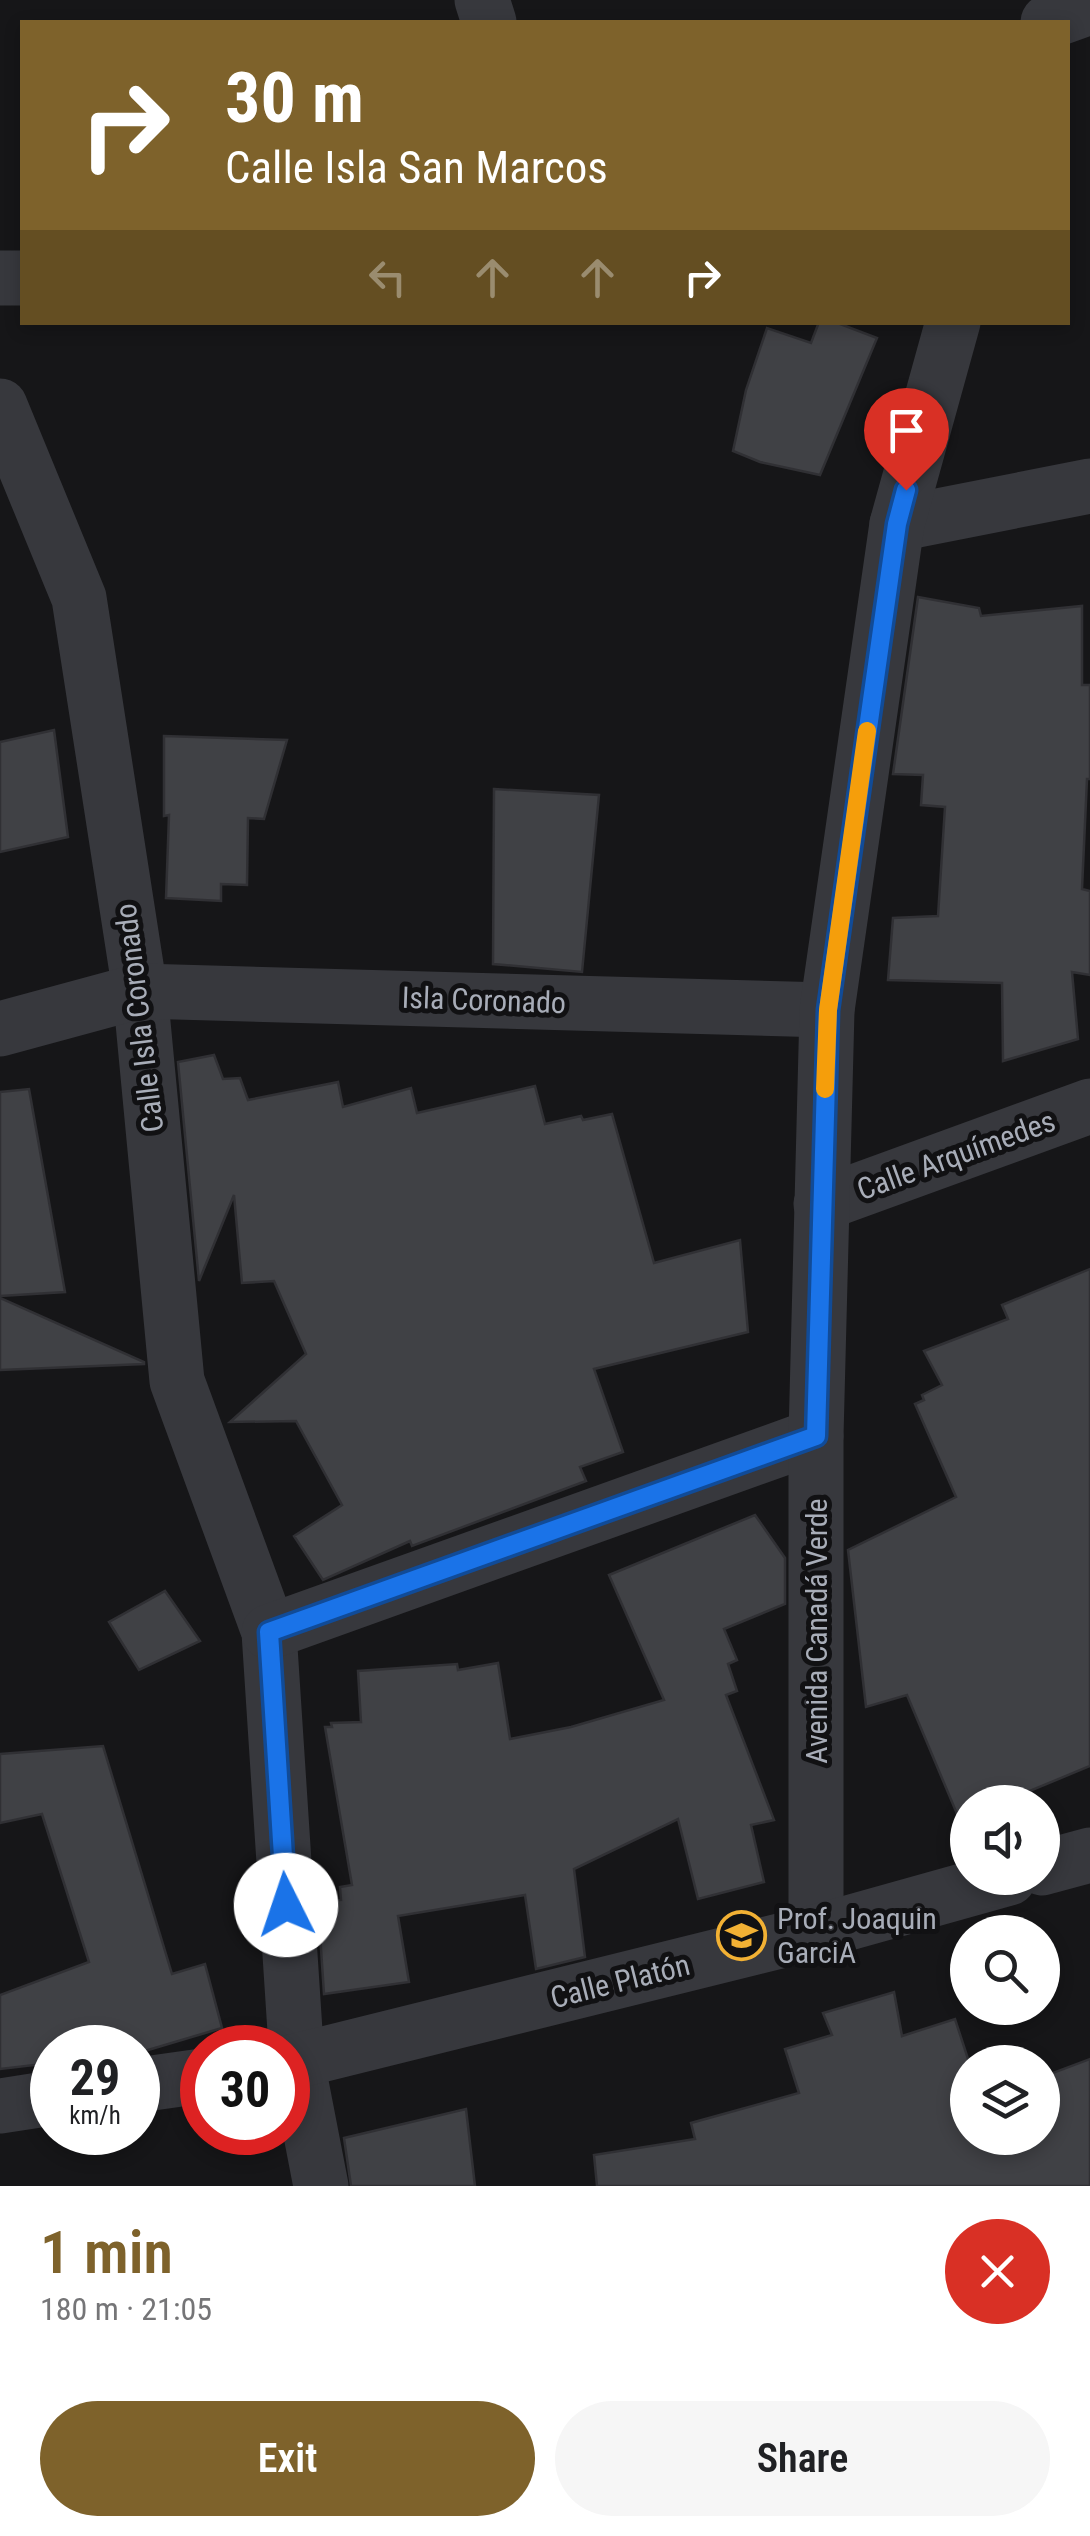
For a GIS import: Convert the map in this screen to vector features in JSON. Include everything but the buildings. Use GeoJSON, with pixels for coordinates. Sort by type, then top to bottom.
{"type":"FeatureCollection","features":[{"type":"Feature","properties":{"kind":"street"},"geometry":{"type":"LineString","coordinates":[[1054,20],[1090,7]]}},
{"type":"Feature","properties":{"kind":"street","name":"Avenida Canadá Verde"},"geometry":{"type":"LineString","coordinates":[[816,1932],[816,1436],[828,1010],[897,524],[952,325]]}},
{"type":"Feature","properties":{"kind":"street","name":"Calle Isla Coronado"},"geometry":{"type":"LineString","coordinates":[[0,406],[79,598],[140,991],[177,1381],[269,1632],[290,2025]]}},
{"type":"Feature","properties":{"kind":"street"},"geometry":{"type":"LineString","coordinates":[[897,524],[1090,486]]}},
{"type":"Feature","properties":{"kind":"street","name":"Isla Coronado"},"geometry":{"type":"LineString","coordinates":[[0,1029],[140,991],[828,1010]]}},
{"type":"Feature","properties":{"kind":"street","name":"Calle Arquímedes"},"geometry":{"type":"LineString","coordinates":[[821,1204],[1090,1106]]}},
{"type":"Feature","properties":{"kind":"street"},"geometry":{"type":"LineString","coordinates":[[269,1632],[816,1436]]}},
{"type":"Feature","properties":{"kind":"street"},"geometry":{"type":"LineString","coordinates":[[1060,1863],[1090,1855]]}},
{"type":"Feature","properties":{"kind":"street","name":"Calle Platón"},"geometry":{"type":"LineString","coordinates":[[310,2058],[816,1932],[950,1895]]}},
{"type":"Feature","properties":{"kind":"street"},"geometry":{"type":"LineString","coordinates":[[0,2106],[30,2101]]}},
{"type":"Feature","properties":{"kind":"street","name":"Calle Isla Coronado"},"geometry":{"type":"LineString","coordinates":[[310,2142],[320,2186]]}},
{"type":"Feature","properties":{"kind":"slow traffic"},"geometry":{"type":"LineString","coordinates":[[825,1089],[828,1010],[867,731]]}},
{"type":"Feature","properties":{"kind":"place","name":"Prof. Joaquin GarciA"},"geometry":{"type":"Point","coordinates":[742,1935]}},
{"type":"Feature","properties":{"kind":"route"},"geometry":{"type":"LineString","coordinates":[[286,1905],[269,1632],[816,1436],[828,1010],[897,524],[906,490]]}}]}
